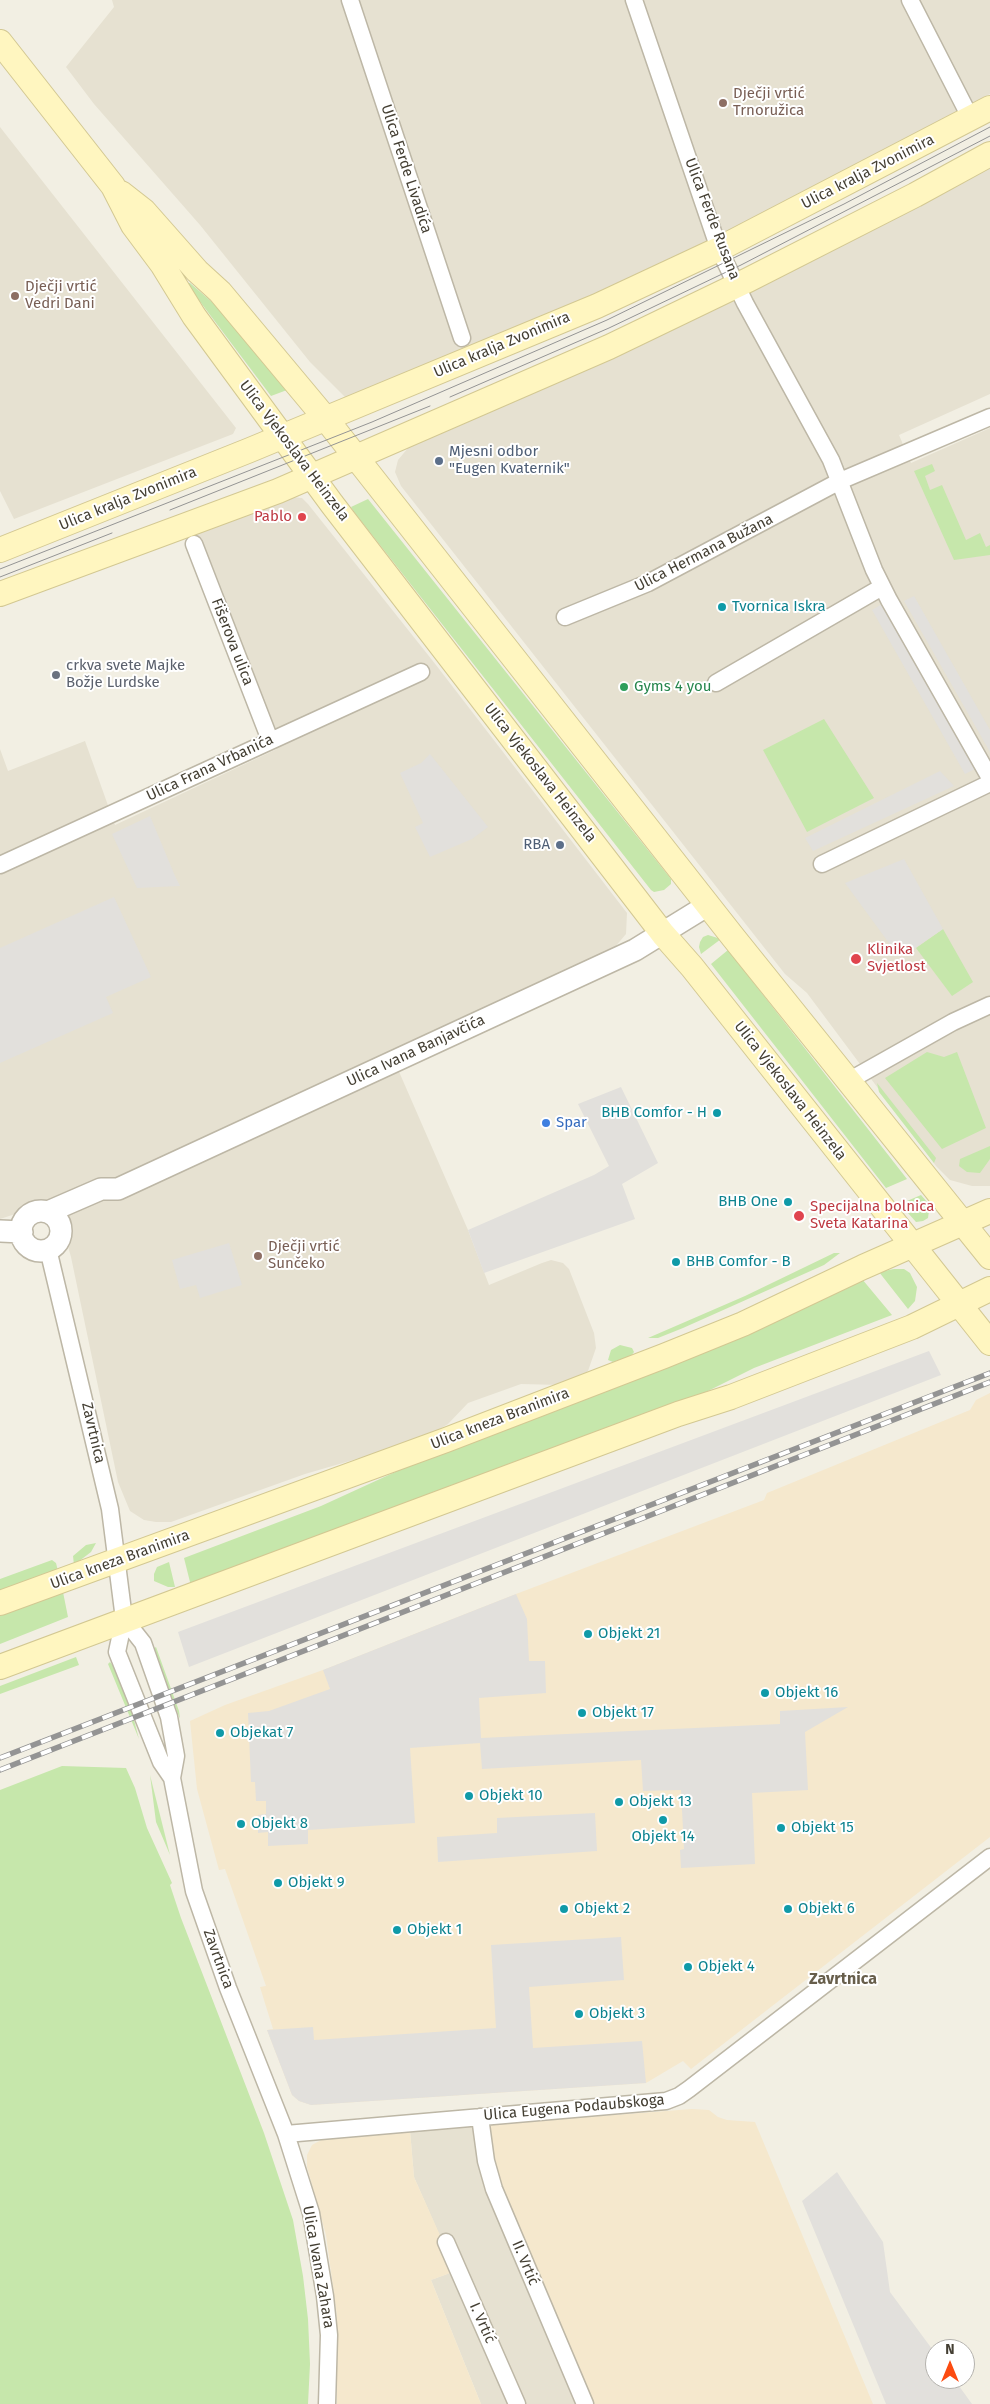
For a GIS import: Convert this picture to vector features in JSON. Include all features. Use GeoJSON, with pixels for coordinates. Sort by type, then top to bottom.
{"type":"FeatureCollection","features":[{"type":"Feature","properties":{"kind":"main road","name":"Ulica Vjekoslava Heinzela"},"geometry":{"type":"LineString","coordinates":[[0,42],[113,186],[133,225],[162,264],[194,316],[284,436],[312,477],[663,934],[692,967],[990,1343]]}},
{"type":"Feature","properties":{"kind":"main road","name":"Ulica kralja Zvonimira"},"geometry":{"type":"LineString","coordinates":[[0,550],[326,419],[597,306],[719,248],[981,114]]}},
{"type":"Feature","properties":{"kind":"main road"},"geometry":{"type":"LineString","coordinates":[[0,594],[312,477],[600,351],[737,285],[915,195],[990,154]]}},
{"type":"Feature","properties":{"kind":"main road","name":"Ulica Vjekoslava Heinzela"},"geometry":{"type":"LineString","coordinates":[[113,186],[144,211],[197,271],[220,292],[326,419],[708,905],[990,1257]]}},
{"type":"Feature","properties":{"kind":"main road","name":"Ulica kneza Branimira"},"geometry":{"type":"LineString","coordinates":[[0,1604],[446,1440],[664,1356],[743,1324],[912,1244],[990,1211]]}},
{"type":"Feature","properties":{"kind":"main road"},"geometry":{"type":"LineString","coordinates":[[0,1666],[678,1414],[730,1397],[912,1327],[990,1289]]}},
{"type":"Feature","properties":{"kind":"street","name":"Ulica Ferde Livadića"},"geometry":{"type":"LineString","coordinates":[[350,0],[462,338]]}},
{"type":"Feature","properties":{"kind":"street","name":"Ulica Ferde Rusana"},"geometry":{"type":"LineString","coordinates":[[634,0],[719,248],[831,460],[840,481]]}},
{"type":"Feature","properties":{"kind":"street"},"geometry":{"type":"LineString","coordinates":[[910,0],[981,114]]}},
{"type":"Feature","properties":{"kind":"street","name":"Ulica Hermana Bužana"},"geometry":{"type":"LineString","coordinates":[[565,617],[648,584],[840,481],[990,417]]}},
{"type":"Feature","properties":{"kind":"street"},"geometry":{"type":"LineString","coordinates":[[840,481],[882,587],[990,778]]}},
{"type":"Feature","properties":{"kind":"street","name":"Fišerova ulica"},"geometry":{"type":"LineString","coordinates":[[194,544],[270,740]]}},
{"type":"Feature","properties":{"kind":"street"},"geometry":{"type":"LineString","coordinates":[[716,683],[882,587]]}},
{"type":"Feature","properties":{"kind":"street","name":"Ulica Frana Vrbanića"},"geometry":{"type":"LineString","coordinates":[[0,865],[421,672]]}},
{"type":"Feature","properties":{"kind":"street"},"geometry":{"type":"LineString","coordinates":[[822,864],[990,783]]}},
{"type":"Feature","properties":{"kind":"street","name":"Ulica Ivana Banjavčića"},"geometry":{"type":"LineString","coordinates":[[48,1212],[101,1190],[118,1188],[642,946],[708,905]]}},
{"type":"Feature","properties":{"kind":"street"},"geometry":{"type":"LineString","coordinates":[[850,1080],[952,1022],[990,1006]]}},
{"type":"Feature","properties":{"kind":"street","name":"Ulica Ivana Banjavčića"},"geometry":{"type":"LineString","coordinates":[[61,1231],[73,1218],[106,1202],[118,1188]]}},
{"type":"Feature","properties":{"kind":"street"},"geometry":{"type":"LineString","coordinates":[[41,1211],[48,1212],[58,1220],[61,1231],[56,1244],[48,1249],[38,1250],[30,1247],[23,1238],[22,1226],[30,1215],[41,1211]]}},
{"type":"Feature","properties":{"kind":"street"},"geometry":{"type":"LineString","coordinates":[[0,1231],[22,1232]]}},
{"type":"Feature","properties":{"kind":"street","name":"Zavrtnica"},"geometry":{"type":"LineString","coordinates":[[48,1249],[107,1492],[124,1620],[117,1652],[161,1762],[172,1778]]}},
{"type":"Feature","properties":{"kind":"street","name":"Zavrtnica"},"geometry":{"type":"LineString","coordinates":[[124,1620],[143,1642],[169,1717],[175,1741],[176,1756],[172,1778],[194,1891],[228,1988],[286,2134]]}},
{"type":"Feature","properties":{"kind":"street","name":"Ulica Eugena Podaubskoga"},"geometry":{"type":"LineString","coordinates":[[286,2134],[480,2116],[666,2102],[679,2096],[990,1857]]}},
{"type":"Feature","properties":{"kind":"street","name":"II. Vrtić"},"geometry":{"type":"LineString","coordinates":[[480,2116],[486,2162],[494,2189],[586,2404]]}},
{"type":"Feature","properties":{"kind":"street","name":"Ulica Ivana Zahara"},"geometry":{"type":"LineString","coordinates":[[286,2134],[311,2212],[326,2296],[329,2335],[327,2404]]}},
{"type":"Feature","properties":{"kind":"street","name":"I. Vrtić"},"geometry":{"type":"LineString","coordinates":[[446,2242],[517,2404]]}},
{"type":"Feature","properties":{"kind":"shaded area"},"geometry":{"type":"Polygon","coordinates":[[[112,0],[990,0],[990,94],[639,277],[347,399],[310,362],[200,225],[94,104],[66,67],[114,7],[112,0]]]}},
{"type":"Feature","properties":{"kind":"shaded area"},"geometry":{"type":"Polygon","coordinates":[[[0,127],[236,428],[233,434],[14,519],[0,491],[0,127]]]}},
{"type":"Feature","properties":{"kind":"shaded area"},"geometry":{"type":"Polygon","coordinates":[[[990,164],[990,394],[899,435],[911,463],[990,428],[990,1186],[972,1186],[950,1180],[936,1166],[807,993],[785,974],[401,486],[395,472],[398,460],[408,448],[990,164]]]}},
{"type":"Feature","properties":{"kind":"shaded area"},"geometry":{"type":"Polygon","coordinates":[[[292,497],[302,498],[308,504],[436,665],[627,913],[626,934],[615,947],[390,1051],[468,1230],[489,1285],[551,1260],[563,1263],[569,1269],[594,1333],[596,1348],[588,1371],[574,1382],[561,1385],[521,1384],[468,1403],[448,1424],[433,1433],[401,1446],[305,1474],[171,1522],[156,1522],[144,1520],[130,1511],[118,1482],[71,1257],[55,1201],[0,1219],[0,749],[8,771],[85,741],[115,825],[277,749],[195,534],[292,497]]]}},
{"type":"Feature","properties":{"kind":"shaded area"},"geometry":{"type":"Polygon","coordinates":[[[914,596],[990,730],[990,752],[904,601],[914,596]]]}},
{"type":"Feature","properties":{"kind":"shaded area"},"geometry":{"type":"Polygon","coordinates":[[[882,604],[975,769],[965,774],[872,610],[882,604]]]}},
{"type":"Feature","properties":{"kind":"shaded area"},"geometry":{"type":"Polygon","coordinates":[[[430,754],[488,827],[472,839],[430,857],[415,827],[423,823],[400,773],[421,763],[430,754]]]}},
{"type":"Feature","properties":{"kind":"shaded area"},"geometry":{"type":"Polygon","coordinates":[[[940,771],[954,786],[813,851],[805,838],[940,771]]]}},
{"type":"Feature","properties":{"kind":"shaded area"},"geometry":{"type":"Polygon","coordinates":[[[150,816],[180,886],[137,888],[112,834],[150,816]]]}},
{"type":"Feature","properties":{"kind":"shaded area"},"geometry":{"type":"Polygon","coordinates":[[[904,859],[943,929],[905,955],[897,954],[845,883],[904,859]]]}},
{"type":"Feature","properties":{"kind":"shaded area"},"geometry":{"type":"Polygon","coordinates":[[[114,897],[151,977],[106,997],[113,1013],[0,1063],[0,948],[114,897]]]}},
{"type":"Feature","properties":{"kind":"shaded area"},"geometry":{"type":"Polygon","coordinates":[[[621,1087],[658,1163],[622,1184],[635,1219],[484,1273],[468,1230],[594,1175],[609,1166],[578,1104],[621,1087]]]}},
{"type":"Feature","properties":{"kind":"shaded area"},"geometry":{"type":"Polygon","coordinates":[[[229,1243],[242,1285],[200,1298],[196,1285],[180,1289],[172,1260],[229,1243]]]}},
{"type":"Feature","properties":{"kind":"shaded area"},"geometry":{"type":"Polygon","coordinates":[[[929,1351],[941,1375],[189,1667],[178,1632],[929,1351]]]}},
{"type":"Feature","properties":{"kind":"shaded area"},"geometry":{"type":"Polygon","coordinates":[[[990,1393],[990,1837],[691,2069],[683,2061],[646,2083],[311,2105],[299,2101],[292,2095],[267,2030],[273,2029],[260,1987],[266,1986],[225,1869],[219,1870],[197,1789],[190,1721],[225,1705],[323,1670],[764,1500],[767,1493],[970,1410],[976,1400],[990,1393]]]}},
{"type":"Feature","properties":{"kind":"shaded area"},"geometry":{"type":"Polygon","coordinates":[[[516,1594],[527,1619],[529,1661],[545,1661],[546,1693],[479,1698],[481,1738],[780,1724],[780,1711],[848,1707],[805,1732],[808,1790],[752,1793],[755,1864],[681,1868],[680,1850],[684,1849],[681,1790],[643,1791],[641,1760],[482,1769],[480,1743],[410,1748],[415,1823],[308,1830],[308,1844],[268,1846],[268,1832],[258,1833],[258,1815],[266,1814],[266,1801],[256,1801],[255,1782],[251,1782],[248,1713],[269,1711],[330,1689],[323,1670],[516,1594]]]}},
{"type":"Feature","properties":{"kind":"shaded area"},"geometry":{"type":"Polygon","coordinates":[[[595,1813],[597,1851],[438,1862],[437,1837],[497,1833],[497,1818],[595,1813]]]}},
{"type":"Feature","properties":{"kind":"shaded area"},"geometry":{"type":"Polygon","coordinates":[[[621,1937],[624,1980],[529,1987],[533,2048],[642,2041],[646,2083],[311,2105],[299,2101],[292,2095],[267,2030],[313,2027],[314,2040],[496,2028],[491,1945],[621,1937]]]}},
{"type":"Feature","properties":{"kind":"shaded area"},"geometry":{"type":"Polygon","coordinates":[[[692,2109],[709,2110],[718,2117],[727,2120],[755,2122],[873,2404],[591,2404],[528,2254],[521,2231],[489,2154],[484,2125],[692,2109]]]}},
{"type":"Feature","properties":{"kind":"shaded area"},"geometry":{"type":"Polygon","coordinates":[[[484,2125],[489,2154],[521,2231],[528,2254],[591,2404],[481,2404],[431,2280],[455,2271],[414,2177],[410,2131],[484,2125]]]}},
{"type":"Feature","properties":{"kind":"shaded area"},"geometry":{"type":"Polygon","coordinates":[[[410,2131],[414,2177],[456,2271],[431,2280],[481,2404],[337,2404],[337,2316],[326,2235],[307,2167],[307,2155],[312,2145],[325,2138],[410,2131]]]}},
{"type":"Feature","properties":{"kind":"shaded area"},"geometry":{"type":"Polygon","coordinates":[[[837,2172],[883,2242],[890,2292],[925,2339],[925,2389],[961,2389],[972,2404],[886,2404],[802,2201],[837,2172]]]}},
{"type":"Feature","properties":{"kind":"green space"},"geometry":{"type":"Polygon","coordinates":[[[186,283],[190,283],[228,316],[287,390],[271,396],[186,283]]]}},
{"type":"Feature","properties":{"kind":"green space"},"geometry":{"type":"Polygon","coordinates":[[[932,464],[935,471],[925,476],[930,490],[942,485],[966,540],[980,533],[986,547],[990,545],[990,555],[954,560],[914,471],[932,464]]]}},
{"type":"Feature","properties":{"kind":"green space"},"geometry":{"type":"Polygon","coordinates":[[[368,499],[671,879],[671,884],[664,890],[654,892],[651,890],[354,512],[351,507],[368,499]]]}},
{"type":"Feature","properties":{"kind":"green space"},"geometry":{"type":"Polygon","coordinates":[[[824,719],[874,798],[807,832],[763,750],[824,719]]]}},
{"type":"Feature","properties":{"kind":"green space"},"geometry":{"type":"Polygon","coordinates":[[[943,929],[973,982],[952,996],[916,948],[943,929]]]}},
{"type":"Feature","properties":{"kind":"green space"},"geometry":{"type":"Polygon","coordinates":[[[708,935],[721,939],[701,954],[700,942],[703,937],[708,935]]]}},
{"type":"Feature","properties":{"kind":"green space"},"geometry":{"type":"Polygon","coordinates":[[[728,950],[907,1179],[886,1188],[711,964],[728,950]]]}},
{"type":"Feature","properties":{"kind":"green space"},"geometry":{"type":"Polygon","coordinates":[[[927,1052],[944,1057],[957,1052],[986,1128],[942,1149],[885,1078],[927,1052]]]}},
{"type":"Feature","properties":{"kind":"green space"},"geometry":{"type":"Polygon","coordinates":[[[877,1083],[936,1158],[934,1163],[879,1092],[877,1083]]]}},
{"type":"Feature","properties":{"kind":"green space"},"geometry":{"type":"Polygon","coordinates":[[[990,1146],[990,1159],[980,1173],[967,1172],[959,1166],[960,1159],[990,1146]]]}},
{"type":"Feature","properties":{"kind":"green space"},"geometry":{"type":"Polygon","coordinates":[[[921,1195],[928,1203],[928,1218],[916,1222],[900,1204],[921,1195]]]}},
{"type":"Feature","properties":{"kind":"green space"},"geometry":{"type":"Polygon","coordinates":[[[834,1253],[840,1253],[824,1265],[683,1328],[658,1338],[648,1338],[745,1296],[834,1253]]]}},
{"type":"Feature","properties":{"kind":"green space"},"geometry":{"type":"Polygon","coordinates":[[[904,1269],[910,1273],[917,1287],[915,1301],[908,1309],[879,1272],[904,1269]]]}},
{"type":"Feature","properties":{"kind":"green space"},"geometry":{"type":"Polygon","coordinates":[[[862,1279],[892,1315],[754,1368],[706,1392],[191,1586],[184,1558],[321,1506],[417,1462],[862,1279]]]}},
{"type":"Feature","properties":{"kind":"green space"},"geometry":{"type":"Polygon","coordinates":[[[620,1345],[632,1348],[634,1352],[631,1356],[613,1362],[608,1360],[611,1350],[620,1345]]]}},
{"type":"Feature","properties":{"kind":"green space"},"geometry":{"type":"Polygon","coordinates":[[[96,1543],[91,1552],[74,1565],[73,1556],[86,1545],[96,1543]]]}},
{"type":"Feature","properties":{"kind":"green space"},"geometry":{"type":"Polygon","coordinates":[[[52,1560],[56,1563],[58,1571],[0,1591],[0,1579],[52,1560]]]}},
{"type":"Feature","properties":{"kind":"green space"},"geometry":{"type":"Polygon","coordinates":[[[169,1562],[175,1587],[168,1587],[154,1581],[157,1567],[169,1562]]]}},
{"type":"Feature","properties":{"kind":"green space"},"geometry":{"type":"Polygon","coordinates":[[[63,1592],[68,1617],[0,1644],[0,1616],[63,1592]]]}},
{"type":"Feature","properties":{"kind":"green space"},"geometry":{"type":"Polygon","coordinates":[[[156,1647],[179,1711],[180,1719],[153,1649],[156,1647]]]}},
{"type":"Feature","properties":{"kind":"green space"},"geometry":{"type":"Polygon","coordinates":[[[76,1657],[79,1665],[0,1694],[0,1686],[76,1657]]]}},
{"type":"Feature","properties":{"kind":"green space"},"geometry":{"type":"Polygon","coordinates":[[[110,1662],[118,1671],[126,1690],[139,1739],[108,1664],[110,1662]]]}},
{"type":"Feature","properties":{"kind":"green space"},"geometry":{"type":"Polygon","coordinates":[[[62,1766],[126,1768],[135,1788],[147,1828],[172,1883],[170,1885],[181,1918],[264,2133],[293,2220],[308,2319],[310,2364],[308,2404],[0,2404],[0,1790],[62,1766]]]}},
{"type":"Feature","properties":{"kind":"green space"},"geometry":{"type":"Polygon","coordinates":[[[150,1775],[170,1855],[156,1822],[150,1775]]]}},
{"type":"Feature","properties":{"kind":"tram line"},"geometry":{"type":"LineString","coordinates":[[0,569],[372,422],[607,320],[844,204],[990,127]]}},
{"type":"Feature","properties":{"kind":"tram line"},"geometry":{"type":"LineString","coordinates":[[450,397],[609,328],[741,265],[990,136]]}},
{"type":"Feature","properties":{"kind":"tram line"},"geometry":{"type":"LineString","coordinates":[[170,510],[430,406]]}},
{"type":"Feature","properties":{"kind":"tram line"},"geometry":{"type":"LineString","coordinates":[[0,577],[112,533]]}},
{"type":"Feature","properties":{"kind":"railway"},"geometry":{"type":"LineString","coordinates":[[0,1758],[990,1373]]}},
{"type":"Feature","properties":{"kind":"railway"},"geometry":{"type":"LineString","coordinates":[[0,1770],[990,1382]]}},
{"type":"Feature","properties":{"kind":"place","name":"Dječji vrtić Trnoružica"},"geometry":{"type":"Point","coordinates":[723,103]}},
{"type":"Feature","properties":{"kind":"place","name":"Dječji vrtić Vedri Dani"},"geometry":{"type":"Point","coordinates":[15,296]}},
{"type":"Feature","properties":{"kind":"place","name":"Mjesni odbor \"Eugen Kvaternik\""},"geometry":{"type":"Point","coordinates":[439,461]}},
{"type":"Feature","properties":{"kind":"place","name":"Pablo"},"geometry":{"type":"Point","coordinates":[302,517]}},
{"type":"Feature","properties":{"kind":"place","name":"Tvornica Iskra"},"geometry":{"type":"Point","coordinates":[722,607]}},
{"type":"Feature","properties":{"kind":"place","name":"crkva svete Majke Božje Lurdske"},"geometry":{"type":"Point","coordinates":[56,675]}},
{"type":"Feature","properties":{"kind":"place","name":"Gyms 4 you"},"geometry":{"type":"Point","coordinates":[624,687]}},
{"type":"Feature","properties":{"kind":"place","name":"RBA"},"geometry":{"type":"Point","coordinates":[560,845]}},
{"type":"Feature","properties":{"kind":"place","name":"Klinika Svjetlost"},"geometry":{"type":"Point","coordinates":[856,959]}},
{"type":"Feature","properties":{"kind":"place","name":"BHB Comfor - H"},"geometry":{"type":"Point","coordinates":[717,1113]}},
{"type":"Feature","properties":{"kind":"place","name":"Spar"},"geometry":{"type":"Point","coordinates":[546,1123]}},
{"type":"Feature","properties":{"kind":"place","name":"BHB One"},"geometry":{"type":"Point","coordinates":[788,1202]}},
{"type":"Feature","properties":{"kind":"place","name":"Specijalna bolnica Sveta Katarina"},"geometry":{"type":"Point","coordinates":[799,1216]}},
{"type":"Feature","properties":{"kind":"place","name":"Dječji vrtić Sunčeko"},"geometry":{"type":"Point","coordinates":[258,1256]}},
{"type":"Feature","properties":{"kind":"place","name":"BHB Comfor - B"},"geometry":{"type":"Point","coordinates":[676,1262]}},
{"type":"Feature","properties":{"kind":"place","name":"Objekt 21"},"geometry":{"type":"Point","coordinates":[588,1634]}},
{"type":"Feature","properties":{"kind":"place","name":"Objekt 16"},"geometry":{"type":"Point","coordinates":[765,1693]}},
{"type":"Feature","properties":{"kind":"place","name":"Objekt 17"},"geometry":{"type":"Point","coordinates":[582,1713]}},
{"type":"Feature","properties":{"kind":"place","name":"Objekat 7"},"geometry":{"type":"Point","coordinates":[220,1733]}},
{"type":"Feature","properties":{"kind":"place","name":"Objekt 10"},"geometry":{"type":"Point","coordinates":[469,1796]}},
{"type":"Feature","properties":{"kind":"place","name":"Objekt 13"},"geometry":{"type":"Point","coordinates":[619,1802]}},
{"type":"Feature","properties":{"kind":"place","name":"Objekt 14"},"geometry":{"type":"Point","coordinates":[663,1820]}},
{"type":"Feature","properties":{"kind":"place","name":"Objekt 8"},"geometry":{"type":"Point","coordinates":[241,1824]}},
{"type":"Feature","properties":{"kind":"place","name":"Objekt 15"},"geometry":{"type":"Point","coordinates":[781,1828]}},
{"type":"Feature","properties":{"kind":"place","name":"Objekt 9"},"geometry":{"type":"Point","coordinates":[278,1883]}},
{"type":"Feature","properties":{"kind":"place","name":"Objekt 2"},"geometry":{"type":"Point","coordinates":[564,1909]}},
{"type":"Feature","properties":{"kind":"place","name":"Objekt 6"},"geometry":{"type":"Point","coordinates":[788,1909]}},
{"type":"Feature","properties":{"kind":"place","name":"Objekt 1"},"geometry":{"type":"Point","coordinates":[397,1930]}},
{"type":"Feature","properties":{"kind":"place","name":"Objekt 4"},"geometry":{"type":"Point","coordinates":[688,1967]}},
{"type":"Feature","properties":{"kind":"place","name":"Objekt 3"},"geometry":{"type":"Point","coordinates":[579,2014]}},
{"type":"Feature","properties":{"kind":"district","name":"Zavrtnica"},"geometry":{"type":"Point","coordinates":[843,1980]}}]}
